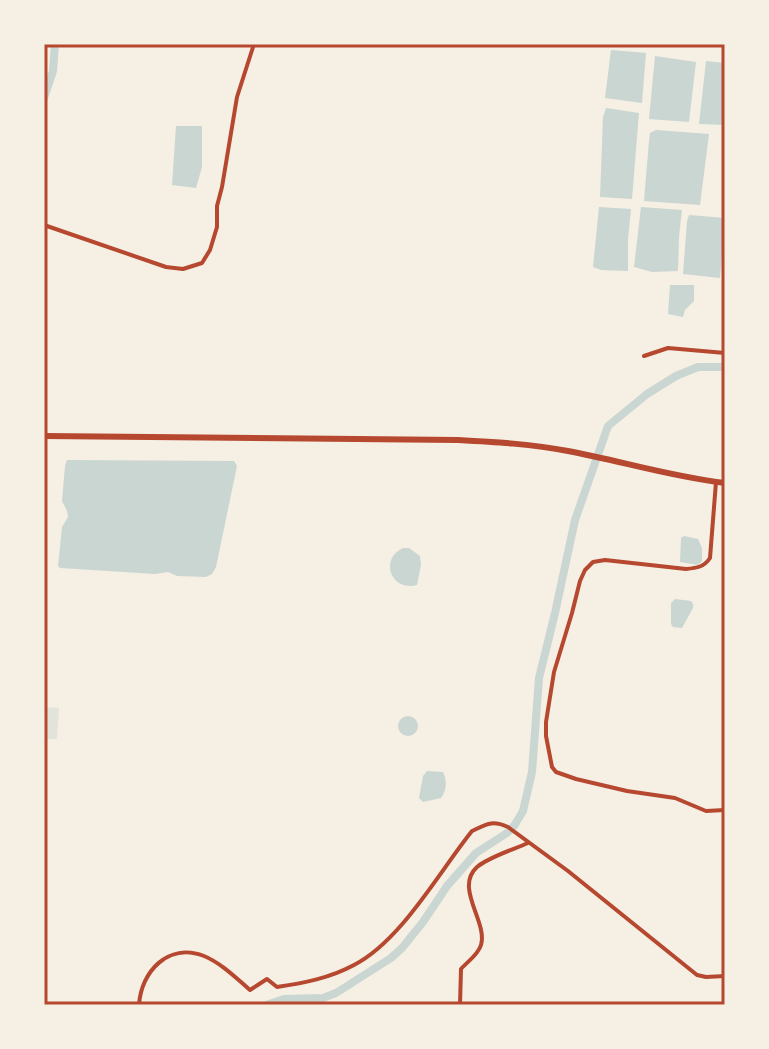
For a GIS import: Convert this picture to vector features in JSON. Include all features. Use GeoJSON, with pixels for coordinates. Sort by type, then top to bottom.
{"type":"FeatureCollection","features":[{"type":"Feature","properties":{"kind":"main road"},"geometry":{"type":"LineString","coordinates":[[44,436],[458,440],[519,444],[725,483]]}},
{"type":"Feature","properties":{"kind":"street"},"geometry":{"type":"LineString","coordinates":[[44,225],[166,267],[183,269],[202,263],[217,227],[217,206],[237,97],[254,44]]}},
{"type":"Feature","properties":{"kind":"street"},"geometry":{"type":"LineString","coordinates":[[644,356],[668,348],[725,353]]}},
{"type":"Feature","properties":{"kind":"street"},"geometry":{"type":"LineString","coordinates":[[716,482],[710,558],[706,564],[686,569],[605,560],[593,562],[585,570],[554,672],[546,736],[550,763],[556,772],[627,791],[675,798],[709,812],[725,810]]}},
{"type":"Feature","properties":{"kind":"street"},"geometry":{"type":"LineString","coordinates":[[139,1005],[148,973],[172,955],[202,956],[221,966],[250,990],[267,979],[277,987],[314,981],[356,964],[392,936],[472,831],[497,822],[568,871],[697,975],[725,976]]}},
{"type":"Feature","properties":{"kind":"street"},"geometry":{"type":"LineString","coordinates":[[460,1005],[461,969],[476,955],[482,937],[471,898],[469,877],[487,859],[528,843]]}},
{"type":"Feature","properties":{"kind":"shaded area"},"geometry":{"type":"Polygon","coordinates":[[[611,50],[646,53],[642,103],[605,98],[611,50]]]}},
{"type":"Feature","properties":{"kind":"shaded area"},"geometry":{"type":"Polygon","coordinates":[[[655,56],[696,62],[689,122],[649,119],[655,56]]]}},
{"type":"Feature","properties":{"kind":"shaded area"},"geometry":{"type":"Polygon","coordinates":[[[706,61],[725,63],[725,125],[699,124],[706,61]]]}},
{"type":"Feature","properties":{"kind":"shaded area"},"geometry":{"type":"Polygon","coordinates":[[[606,108],[639,113],[632,199],[600,197],[606,108]]]}},
{"type":"Feature","properties":{"kind":"shaded area"},"geometry":{"type":"Polygon","coordinates":[[[176,126],[202,126],[202,167],[196,188],[172,185],[176,126]]]}},
{"type":"Feature","properties":{"kind":"shaded area"},"geometry":{"type":"Polygon","coordinates":[[[656,130],[709,134],[700,205],[644,201],[650,133],[656,130]]]}},
{"type":"Feature","properties":{"kind":"shaded area"},"geometry":{"type":"Polygon","coordinates":[[[599,207],[631,209],[628,271],[593,267],[599,207]]]}},
{"type":"Feature","properties":{"kind":"shaded area"},"geometry":{"type":"Polygon","coordinates":[[[641,207],[682,210],[678,271],[652,272],[634,267],[641,207]]]}},
{"type":"Feature","properties":{"kind":"shaded area"},"geometry":{"type":"Polygon","coordinates":[[[689,215],[725,218],[720,278],[683,274],[689,215]]]}},
{"type":"Feature","properties":{"kind":"shaded area"},"geometry":{"type":"Polygon","coordinates":[[[670,285],[694,285],[694,301],[683,317],[668,314],[670,285]]]}},
{"type":"Feature","properties":{"kind":"shaded area"},"geometry":{"type":"Polygon","coordinates":[[[67,460],[234,461],[237,466],[212,574],[206,577],[177,576],[168,572],[155,574],[60,568],[62,527],[68,517],[62,501],[67,460]]]}},
{"type":"Feature","properties":{"kind":"shaded area"},"geometry":{"type":"Polygon","coordinates":[[[681,538],[698,539],[702,561],[698,565],[680,562],[681,538]]]}},
{"type":"Feature","properties":{"kind":"shaded area"},"geometry":{"type":"Polygon","coordinates":[[[403,548],[409,548],[420,556],[417,585],[400,584],[391,573],[391,559],[403,548]]]}},
{"type":"Feature","properties":{"kind":"shaded area"},"geometry":{"type":"Polygon","coordinates":[[[675,599],[693,604],[682,628],[671,624],[671,603],[675,599]]]}},
{"type":"Feature","properties":{"kind":"shaded area"},"geometry":{"type":"Polygon","coordinates":[[[44,707],[59,708],[57,739],[44,739],[44,707]]]}},
{"type":"Feature","properties":{"kind":"shaded area"},"geometry":{"type":"Polygon","coordinates":[[[408,716],[415,719],[418,726],[415,733],[408,736],[401,733],[398,726],[401,719],[408,716]]]}},
{"type":"Feature","properties":{"kind":"shaded area"},"geometry":{"type":"Polygon","coordinates":[[[427,771],[443,772],[445,789],[441,798],[423,802],[419,798],[423,776],[427,771]]]}},
{"type":"Feature","properties":{"kind":"waterway"},"geometry":{"type":"LineString","coordinates":[[44,98],[53,71],[55,44]]}},
{"type":"Feature","properties":{"kind":"waterway"},"geometry":{"type":"LineString","coordinates":[[266,1005],[284,999],[323,998],[391,958],[476,853],[514,826],[523,811],[532,772],[539,678],[575,520],[608,426],[647,394],[676,376],[698,367],[725,367]]}}]}
